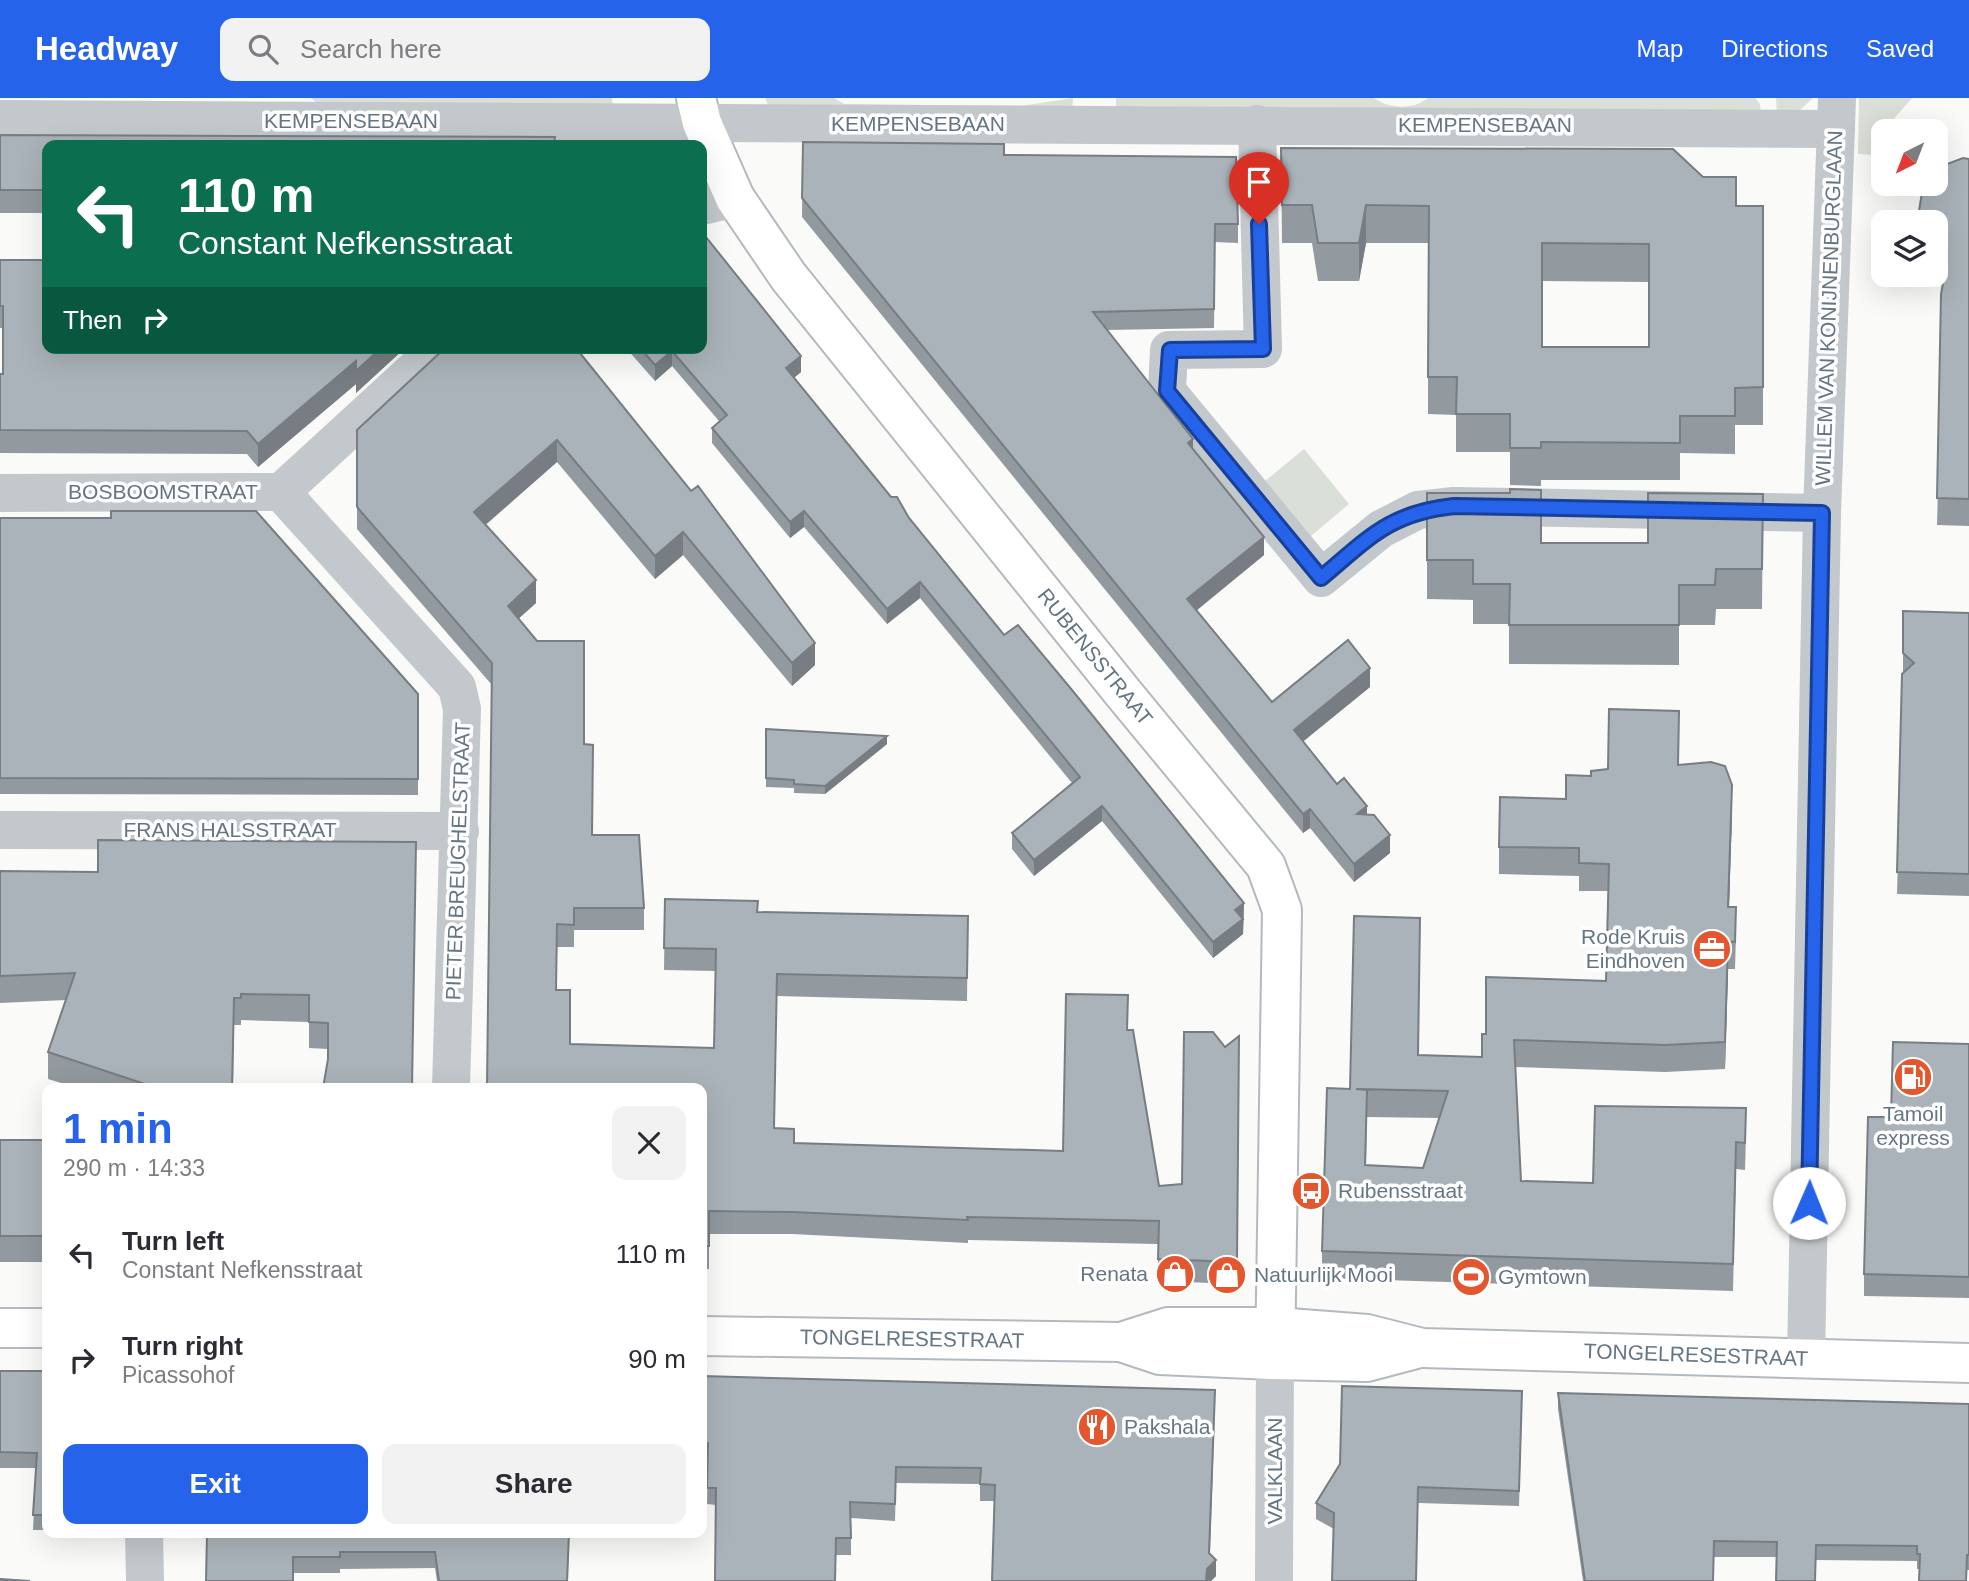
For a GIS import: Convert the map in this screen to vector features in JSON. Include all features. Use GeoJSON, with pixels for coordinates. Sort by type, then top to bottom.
{"type":"FeatureCollection","features":[{"type":"Feature","properties":{"kind":"street","name":"KEMPENSEBAAN"},"geometry":{"type":"LineString","coordinates":[[0,120],[699,111],[1257,124],[1836,113]]}},
{"type":"Feature","properties":{"kind":"street","name":"RUBENSSTRAAT"},"geometry":{"type":"LineString","coordinates":[[699,111],[705,140]]}},
{"type":"Feature","properties":{"kind":"street","name":"WILLEM VAN KONIJNENBURGLAAN"},"geometry":{"type":"LineString","coordinates":[[1806,1358],[1822,513],[1836,113]]}},
{"type":"Feature","properties":{"kind":"street"},"geometry":{"type":"LineString","coordinates":[[1257,124],[1263,349],[1170,350],[1167,391],[1321,578],[1381,528],[1418,510],[1454,506],[1822,513]]}},
{"type":"Feature","properties":{"kind":"street","name":"RUBENSSTRAAT"},"geometry":{"type":"LineString","coordinates":[[707,147],[719,202],[788,276],[1266,866],[1282,910],[1275,1344]]}},
{"type":"Feature","properties":{"kind":"street","name":"BOSBOOMSTRAAT"},"geometry":{"type":"LineString","coordinates":[[0,493],[281,492],[431,354]]}},
{"type":"Feature","properties":{"kind":"street","name":"PIETER BREUGHELSTRAAT"},"geometry":{"type":"LineString","coordinates":[[281,492],[457,687],[462,709],[451,1083]]}},
{"type":"Feature","properties":{"kind":"street","name":"FRANS HALSSTRAAT"},"geometry":{"type":"LineString","coordinates":[[0,830],[460,831]]}},
{"type":"Feature","properties":{"kind":"street","name":"TONGELRESESTRAAT"},"geometry":{"type":"LineString","coordinates":[[707,1336],[1121,1342],[1168,1327],[1275,1344],[1367,1334],[1422,1348],[1969,1363]]}},
{"type":"Feature","properties":{"kind":"street"},"geometry":{"type":"LineString","coordinates":[[0,1328],[42,1328]]}},
{"type":"Feature","properties":{"kind":"street","name":"VALKLAAN"},"geometry":{"type":"LineString","coordinates":[[1274,1581],[1275,1344]]}},
{"type":"Feature","properties":{"kind":"street"},"geometry":{"type":"LineString","coordinates":[[144,1538],[145,1581]]}},
{"type":"Feature","properties":{"kind":"shaded area"},"geometry":{"type":"Polygon","coordinates":[[[311,98],[612,98],[613,108],[324,109],[311,98]]]}},
{"type":"Feature","properties":{"kind":"shaded area"},"geometry":{"type":"Polygon","coordinates":[[[765,98],[834,98],[844,104],[1021,106],[1073,98],[1072,112],[771,111],[765,98]]]}},
{"type":"Feature","properties":{"kind":"shaded area"},"geometry":{"type":"Polygon","coordinates":[[[1116,98],[1374,98],[1401,107],[1416,105],[1428,98],[1755,98],[1760,104],[1761,115],[1116,112],[1116,98]]]}},
{"type":"Feature","properties":{"kind":"shaded area"},"geometry":{"type":"Polygon","coordinates":[[[1776,98],[1813,98],[1800,110],[1777,114],[1776,98]]]}},
{"type":"Feature","properties":{"kind":"shaded area"},"geometry":{"type":"Polygon","coordinates":[[[1859,98],[1912,98],[1894,119],[1871,119],[1871,155],[1858,154],[1859,98]]]}},
{"type":"Feature","properties":{"kind":"shaded area"},"geometry":{"type":"Polygon","coordinates":[[[1304,449],[1349,504],[1311,536],[1265,481],[1304,449]]]}},
{"type":"Feature","properties":{"kind":"building"},"geometry":{"type":"Polygon","coordinates":[[[0,135],[555,137],[555,140],[42,140],[42,190],[0,190],[0,135]]]}},
{"type":"Feature","properties":{"kind":"building"},"geometry":{"type":"Polygon","coordinates":[[[803,142],[1004,144],[1004,155],[1236,157],[1238,224],[1215,224],[1214,309],[1093,312],[1193,439],[1188,443],[1264,537],[1187,599],[1272,702],[1348,640],[1370,668],[1294,730],[1337,784],[1344,778],[1367,806],[1357,814],[1374,815],[1390,835],[1354,864],[1310,809],[1303,814],[802,198],[803,142]]]}},
{"type":"Feature","properties":{"kind":"building"},"geometry":{"type":"Polygon","coordinates":[[[1281,148],[1673,149],[1703,177],[1736,177],[1736,206],[1763,206],[1763,387],[1735,388],[1735,416],[1680,416],[1680,443],[1541,442],[1541,448],[1510,448],[1510,414],[1456,414],[1457,377],[1428,377],[1429,206],[1366,205],[1359,243],[1318,243],[1312,205],[1282,205],[1281,148]],[[1542,243],[1542,347],[1649,347],[1649,244],[1542,243]]]}},
{"type":"Feature","properties":{"kind":"building"},"geometry":{"type":"Polygon","coordinates":[[[1963,158],[1969,159],[1969,499],[1937,498],[1941,294],[1942,287],[1948,287],[1948,210],[1919,210],[1921,196],[1948,196],[1948,164],[1963,158]]]}},
{"type":"Feature","properties":{"kind":"building"},"geometry":{"type":"Polygon","coordinates":[[[707,238],[801,356],[786,368],[891,497],[897,497],[909,518],[1004,635],[1018,625],[1072,690],[1244,903],[1235,910],[1243,919],[1213,942],[1102,806],[1034,860],[1012,833],[1080,777],[920,582],[887,609],[804,511],[790,522],[712,428],[727,415],[675,354],[707,354],[707,238]]]}},
{"type":"Feature","properties":{"kind":"building"},"geometry":{"type":"Polygon","coordinates":[[[0,260],[42,260],[42,354],[374,354],[356,371],[356,361],[258,444],[247,431],[0,430],[3,306],[0,306],[0,260]]]}},
{"type":"Feature","properties":{"kind":"building"},"geometry":{"type":"Polygon","coordinates":[[[439,354],[581,354],[691,491],[698,486],[815,643],[792,663],[683,532],[655,556],[557,440],[474,512],[536,580],[508,606],[537,641],[584,641],[584,744],[593,745],[592,835],[639,835],[644,908],[574,908],[574,925],[557,924],[556,990],[570,990],[570,1044],[714,1048],[716,949],[664,948],[665,899],[758,901],[757,912],[968,916],[967,978],[777,974],[774,1128],[794,1129],[794,1143],[1063,1151],[1066,994],[1128,995],[1127,1030],[1133,1030],[1159,1186],[1182,1184],[1184,1032],[1213,1032],[1225,1047],[1239,1036],[1237,1262],[1158,1259],[1159,1221],[967,1217],[968,1220],[709,1211],[707,1246],[707,1083],[487,1083],[492,663],[357,507],[357,430],[439,354]]]}},
{"type":"Feature","properties":{"kind":"building"},"geometry":{"type":"Polygon","coordinates":[[[645,354],[668,354],[655,365],[645,354]]]}},
{"type":"Feature","properties":{"kind":"building"},"geometry":{"type":"Polygon","coordinates":[[[1510,489],[1541,490],[1541,543],[1648,543],[1648,493],[1763,494],[1762,569],[1716,569],[1715,585],[1679,585],[1679,625],[1509,625],[1510,584],[1473,584],[1473,560],[1427,560],[1427,493],[1510,493],[1510,489]]]}},
{"type":"Feature","properties":{"kind":"building"},"geometry":{"type":"Polygon","coordinates":[[[111,511],[256,511],[418,694],[418,779],[0,778],[0,518],[111,518],[111,511]]]}},
{"type":"Feature","properties":{"kind":"building"},"geometry":{"type":"Polygon","coordinates":[[[1903,611],[1969,613],[1969,874],[1897,872],[1902,674],[1914,663],[1903,653],[1903,611]]]}},
{"type":"Feature","properties":{"kind":"building"},"geometry":{"type":"Polygon","coordinates":[[[1609,709],[1679,711],[1678,765],[1711,762],[1725,766],[1732,785],[1728,907],[1736,907],[1735,942],[1728,941],[1725,1042],[1665,1045],[1514,1040],[1521,1181],[1593,1183],[1595,1106],[1746,1108],[1745,1143],[1736,1142],[1733,1264],[1322,1251],[1327,1088],[1350,1089],[1354,916],[1420,918],[1418,1055],[1482,1057],[1482,1034],[1486,1034],[1486,977],[1606,981],[1609,864],[1579,863],[1579,848],[1499,847],[1500,797],[1566,799],[1566,775],[1591,776],[1591,771],[1608,769],[1609,709]],[[1356,1089],[1367,1090],[1365,1165],[1423,1168],[1448,1091],[1356,1089]]]}},
{"type":"Feature","properties":{"kind":"building"},"geometry":{"type":"Polygon","coordinates":[[[766,729],[887,736],[825,786],[794,784],[794,780],[766,778],[766,729]]]}},
{"type":"Feature","properties":{"kind":"building"},"geometry":{"type":"Polygon","coordinates":[[[98,840],[416,842],[412,1083],[324,1083],[328,1059],[328,1023],[309,1022],[309,995],[241,994],[241,998],[234,998],[232,1083],[142,1083],[48,1052],[75,973],[0,976],[0,871],[98,872],[98,840]]]}},
{"type":"Feature","properties":{"kind":"building"},"geometry":{"type":"Polygon","coordinates":[[[1893,1042],[1969,1044],[1969,1277],[1864,1274],[1868,1117],[1891,1117],[1893,1042]]]}},
{"type":"Feature","properties":{"kind":"building"},"geometry":{"type":"Polygon","coordinates":[[[0,1140],[42,1140],[42,1236],[0,1236],[0,1140]]]}},
{"type":"Feature","properties":{"kind":"building"},"geometry":{"type":"Polygon","coordinates":[[[0,1371],[42,1371],[42,1515],[33,1515],[37,1453],[0,1452],[0,1371]]]}},
{"type":"Feature","properties":{"kind":"building"},"geometry":{"type":"Polygon","coordinates":[[[707,1376],[1215,1390],[1209,1553],[1216,1560],[1207,1569],[1206,1581],[992,1581],[995,1485],[980,1484],[981,1468],[896,1467],[895,1504],[850,1502],[851,1538],[836,1538],[835,1581],[715,1581],[716,1488],[707,1488],[707,1376]]]}},
{"type":"Feature","properties":{"kind":"building"},"geometry":{"type":"Polygon","coordinates":[[[1342,1386],[1522,1391],[1519,1491],[1418,1487],[1416,1581],[1332,1581],[1334,1513],[1316,1503],[1340,1464],[1342,1386]]]}},
{"type":"Feature","properties":{"kind":"building"},"geometry":{"type":"Polygon","coordinates":[[[1558,1393],[1969,1404],[1969,1555],[1966,1581],[1919,1581],[1920,1554],[1917,1554],[1917,1546],[1816,1545],[1815,1581],[1776,1581],[1777,1542],[1714,1541],[1713,1581],[1585,1581],[1558,1393]]]}},
{"type":"Feature","properties":{"kind":"building"},"geometry":{"type":"Polygon","coordinates":[[[207,1538],[569,1538],[567,1581],[439,1581],[435,1552],[340,1552],[340,1557],[293,1557],[293,1581],[206,1581],[207,1538]]]}},
{"type":"Feature","properties":{"kind":"place","name":"Rode Kruis Eindhoven"},"geometry":{"type":"Point","coordinates":[1712,949]}},
{"type":"Feature","properties":{"kind":"place","name":"Tamoil express"},"geometry":{"type":"Point","coordinates":[1913,1077]}},
{"type":"Feature","properties":{"kind":"place","name":"Rubensstraat"},"geometry":{"type":"Point","coordinates":[1311,1191]}},
{"type":"Feature","properties":{"kind":"place","name":"Renata"},"geometry":{"type":"Point","coordinates":[1175,1274]}},
{"type":"Feature","properties":{"kind":"place","name":"Natuurlijk Mooi"},"geometry":{"type":"Point","coordinates":[1227,1275]}},
{"type":"Feature","properties":{"kind":"place","name":"Gymtown"},"geometry":{"type":"Point","coordinates":[1471,1277]}},
{"type":"Feature","properties":{"kind":"place","name":"Pakshala"},"geometry":{"type":"Point","coordinates":[1097,1427]}},
{"type":"Feature","properties":{"kind":"route"},"geometry":{"type":"LineString","coordinates":[[1259,224],[1263,349],[1170,350],[1167,391],[1321,578],[1381,528],[1418,510],[1454,506],[1822,513],[1809,1203]]}}]}
